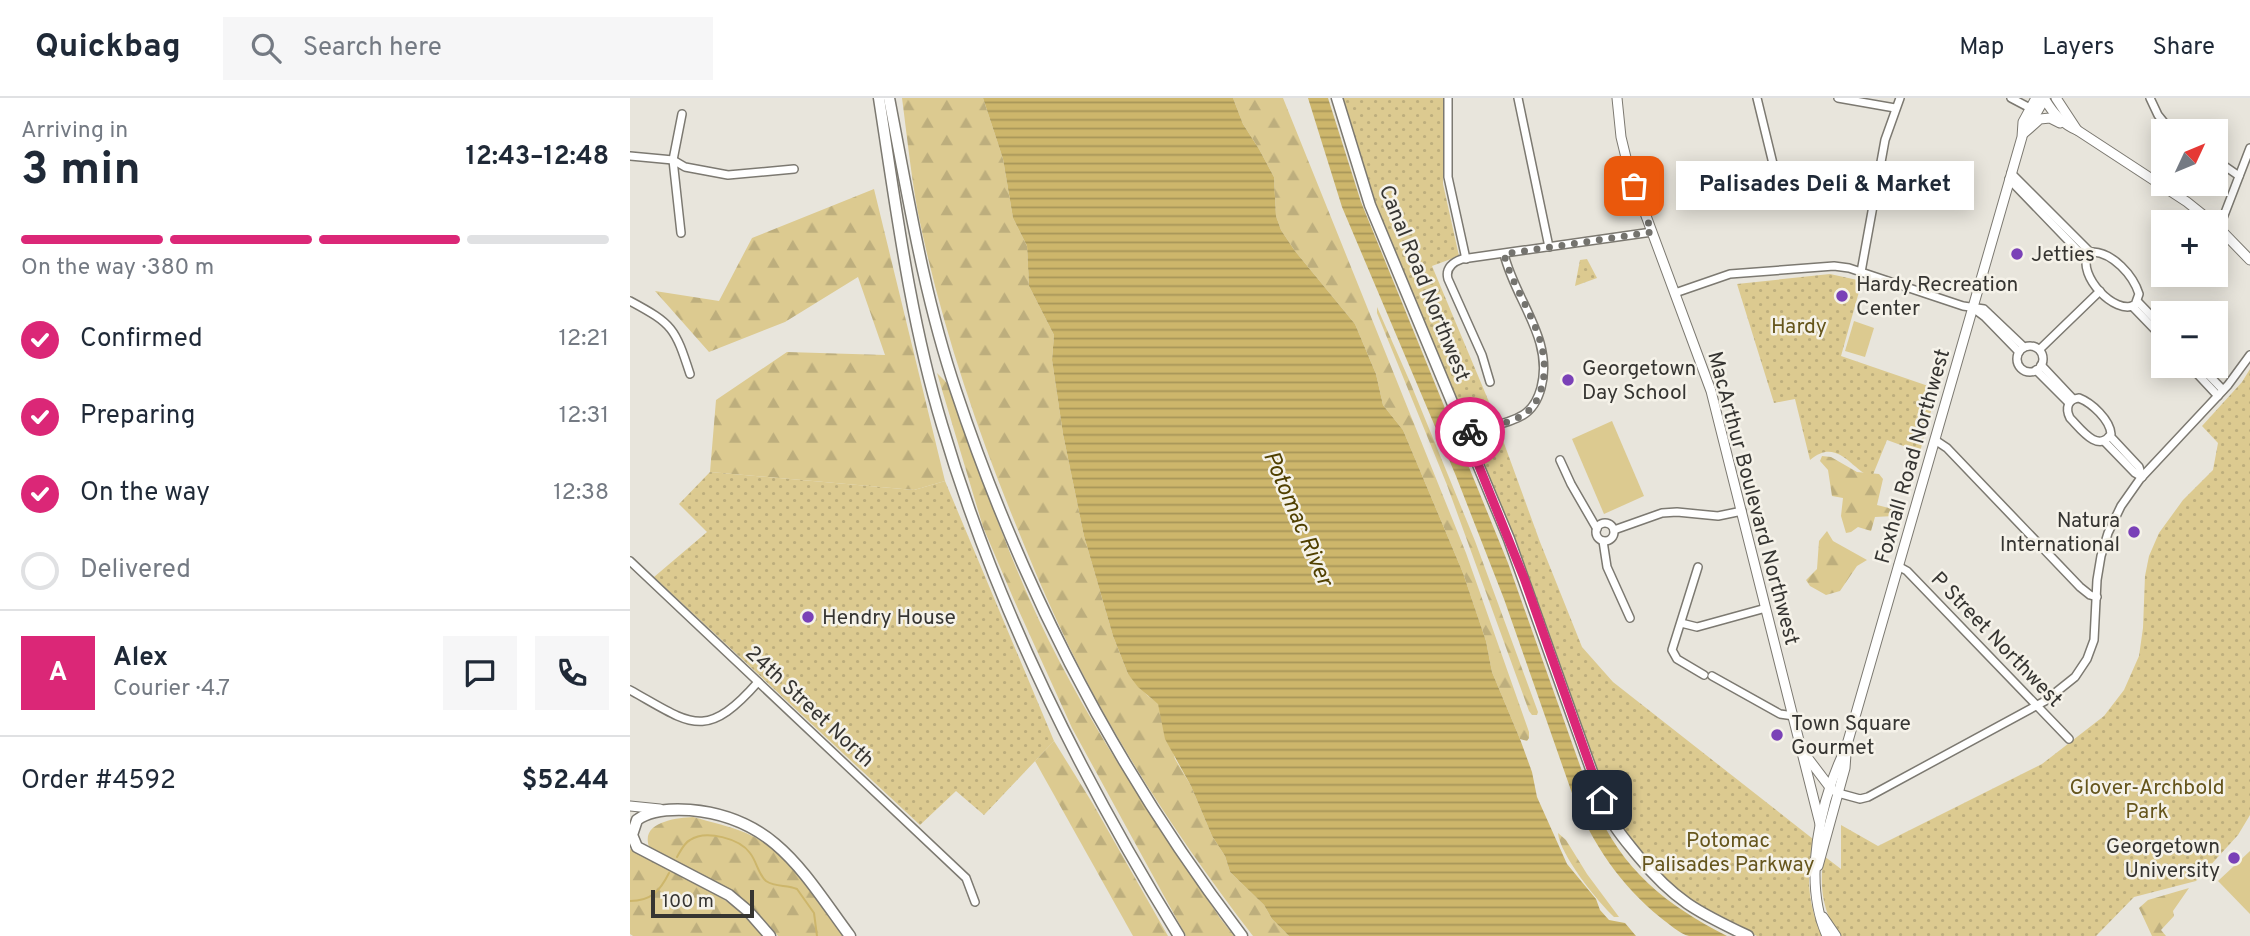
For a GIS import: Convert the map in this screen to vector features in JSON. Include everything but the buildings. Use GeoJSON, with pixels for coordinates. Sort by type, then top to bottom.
{"type":"FeatureCollection","features":[{"type":"Feature","properties":{"kind":"highway"},"geometry":{"type":"LineString","coordinates":[[879,98],[916,321],[941,423],[979,539],[1058,718],[1179,936]]}},
{"type":"Feature","properties":{"kind":"highway"},"geometry":{"type":"LineString","coordinates":[[889,98],[919,255],[955,390],[1026,574],[1098,717],[1152,806],[1211,895],[1242,936]]}},
{"type":"Feature","properties":{"kind":"highway","name":"Canal Road Northwest"},"geometry":{"type":"LineString","coordinates":[[1337,98],[1373,212],[1514,554],[1611,821],[1648,869],[1670,892],[1699,912],[1748,936]]}},
{"type":"Feature","properties":{"kind":"highway"},"geometry":{"type":"LineString","coordinates":[[770,936],[748,911],[729,895],[633,846],[632,831],[640,817],[676,809],[726,816],[766,836],[796,865],[850,936]]}},
{"type":"Feature","properties":{"kind":"main road","name":"MacArthur Boulevard Northwest"},"geometry":{"type":"LineString","coordinates":[[1617,98],[1626,162],[1710,391],[1821,826]]}},
{"type":"Feature","properties":{"kind":"main road","name":"Foxhall Road Northwest"},"geometry":{"type":"LineString","coordinates":[[2023,134],[2023,122],[2030,108],[2042,98]]}},
{"type":"Feature","properties":{"kind":"main road","name":"Foxhall Road Northwest"},"geometry":{"type":"LineString","coordinates":[[1816,874],[1838,765],[1846,748],[2010,176],[2023,134],[2042,98]]}},
{"type":"Feature","properties":{"kind":"main road"},"geometry":{"type":"LineString","coordinates":[[2042,98],[2061,120],[2197,210]]}},
{"type":"Feature","properties":{"kind":"main road"},"geometry":{"type":"LineString","coordinates":[[2056,98],[2077,130]]}},
{"type":"Feature","properties":{"kind":"main road"},"geometry":{"type":"LineString","coordinates":[[2064,98],[2077,130]]}},
{"type":"Feature","properties":{"kind":"main road"},"geometry":{"type":"LineString","coordinates":[[2023,134],[2040,118],[2055,120],[2071,131],[2077,130]]}},
{"type":"Feature","properties":{"kind":"main road"},"geometry":{"type":"LineString","coordinates":[[2228,238],[2250,260]]}},
{"type":"Feature","properties":{"kind":"main road","name":"Foxhall Road Northwest"},"geometry":{"type":"LineString","coordinates":[[1827,936],[1820,913],[1816,845],[1844,768],[1846,748]]}},
{"type":"Feature","properties":{"kind":"main road","name":"MacArthur Boulevard Northwest"},"geometry":{"type":"LineString","coordinates":[[1802,750],[1834,791]]}},
{"type":"Feature","properties":{"kind":"main road"},"geometry":{"type":"LineString","coordinates":[[1813,767],[1838,765]]}},
{"type":"Feature","properties":{"kind":"main road"},"geometry":{"type":"LineString","coordinates":[[630,806],[676,809]]}},
{"type":"Feature","properties":{"kind":"main road","name":"Foxhall Road Northwest"},"geometry":{"type":"LineString","coordinates":[[1820,913],[1836,936]]}},
{"type":"Feature","properties":{"kind":"street"},"geometry":{"type":"LineString","coordinates":[[1448,98],[1448,177],[1466,259]]}},
{"type":"Feature","properties":{"kind":"street"},"geometry":{"type":"LineString","coordinates":[[1518,98],[1549,247]]}},
{"type":"Feature","properties":{"kind":"street"},"geometry":{"type":"LineString","coordinates":[[1757,98],[1776,176]]}},
{"type":"Feature","properties":{"kind":"street"},"geometry":{"type":"LineString","coordinates":[[1838,98],[1895,108]]}},
{"type":"Feature","properties":{"kind":"street"},"geometry":{"type":"LineString","coordinates":[[1861,272],[1887,131],[1900,98]]}},
{"type":"Feature","properties":{"kind":"street"},"geometry":{"type":"LineString","coordinates":[[2011,98],[2030,108]]}},
{"type":"Feature","properties":{"kind":"street"},"geometry":{"type":"LineString","coordinates":[[2150,98],[2161,119]]}},
{"type":"Feature","properties":{"kind":"street"},"geometry":{"type":"LineString","coordinates":[[681,233],[673,160],[682,114]]}},
{"type":"Feature","properties":{"kind":"street"},"geometry":{"type":"LineString","coordinates":[[2225,210],[2250,148]]}},
{"type":"Feature","properties":{"kind":"street"},"geometry":{"type":"LineString","coordinates":[[630,156],[673,160],[685,167],[727,175],[794,169]]}},
{"type":"Feature","properties":{"kind":"street"},"geometry":{"type":"LineString","coordinates":[[2228,168],[2239,176]]}},
{"type":"Feature","properties":{"kind":"street"},"geometry":{"type":"LineString","coordinates":[[1749,183],[1776,176],[1804,174],[1875,187]]}},
{"type":"Feature","properties":{"kind":"street"},"geometry":{"type":"LineString","coordinates":[[2010,176],[2088,256]]}},
{"type":"Feature","properties":{"kind":"street"},"geometry":{"type":"LineString","coordinates":[[1490,382],[1482,355],[1448,279],[1450,267],[1466,259],[1652,232]]}},
{"type":"Feature","properties":{"kind":"street"},"geometry":{"type":"LineString","coordinates":[[2088,256],[2102,253],[2123,269],[2137,288],[2135,304],[2151,323]]}},
{"type":"Feature","properties":{"kind":"street"},"geometry":{"type":"LineString","coordinates":[[1466,434],[1517,418],[1527,412],[1536,401],[1544,376],[1545,358],[1541,342],[1504,254]]}},
{"type":"Feature","properties":{"kind":"street"},"geometry":{"type":"LineString","coordinates":[[2088,256],[2086,270],[2100,291],[2120,306],[2135,304],[2151,318]]}},
{"type":"Feature","properties":{"kind":"street"},"geometry":{"type":"LineString","coordinates":[[1675,293],[1736,273],[1826,265],[1861,272],[1973,308],[2022,350]]}},
{"type":"Feature","properties":{"kind":"street"},"geometry":{"type":"LineString","coordinates":[[2040,349],[2100,291]]}},
{"type":"Feature","properties":{"kind":"street"},"geometry":{"type":"LineString","coordinates":[[630,301],[657,315],[670,327],[681,346],[690,374]]}},
{"type":"Feature","properties":{"kind":"street"},"geometry":{"type":"LineString","coordinates":[[2033,345],[2040,349],[2044,355],[2039,368],[2026,371],[2021,368],[2018,362],[2022,350],[2033,345]]}},
{"type":"Feature","properties":{"kind":"street"},"geometry":{"type":"LineString","coordinates":[[1834,791],[1860,799],[1868,797],[2064,687],[2085,663],[2096,633],[2100,562],[2108,533],[2124,500],[2221,393],[2250,355]]}},
{"type":"Feature","properties":{"kind":"street"},"geometry":{"type":"LineString","coordinates":[[2039,368],[2071,401]]}},
{"type":"Feature","properties":{"kind":"street"},"geometry":{"type":"LineString","coordinates":[[2204,378],[2221,393]]}},
{"type":"Feature","properties":{"kind":"street"},"geometry":{"type":"LineString","coordinates":[[2209,378],[2221,393]]}},
{"type":"Feature","properties":{"kind":"street"},"geometry":{"type":"LineString","coordinates":[[2071,401],[2079,398],[2088,402],[2108,423],[2111,429],[2107,439]]}},
{"type":"Feature","properties":{"kind":"street"},"geometry":{"type":"LineString","coordinates":[[2071,401],[2068,414],[2070,418],[2091,440],[2107,439]]}},
{"type":"Feature","properties":{"kind":"street"},"geometry":{"type":"LineString","coordinates":[[2107,439],[2135,473],[2143,477]]}},
{"type":"Feature","properties":{"kind":"street"},"geometry":{"type":"LineString","coordinates":[[1934,440],[1948,449],[2080,587],[2097,597]]}},
{"type":"Feature","properties":{"kind":"street"},"geometry":{"type":"LineString","coordinates":[[1560,460],[1597,529],[1597,536],[1603,541],[1606,567],[1630,618]]}},
{"type":"Feature","properties":{"kind":"street"},"geometry":{"type":"LineString","coordinates":[[1614,530],[1662,513],[1718,516],[1742,511]]}},
{"type":"Feature","properties":{"kind":"street"},"geometry":{"type":"LineString","coordinates":[[1597,529],[1604,523],[1614,530]]}},
{"type":"Feature","properties":{"kind":"street"},"geometry":{"type":"LineString","coordinates":[[1603,541],[1611,539],[1614,530]]}},
{"type":"Feature","properties":{"kind":"street","name":"24th Street North"},"geometry":{"type":"LineString","coordinates":[[630,561],[966,878],[975,902]]}},
{"type":"Feature","properties":{"kind":"street","name":"P Street Northwest"},"geometry":{"type":"LineString","coordinates":[[1898,566],[1907,571],[2069,739]]}},
{"type":"Feature","properties":{"kind":"street"},"geometry":{"type":"LineString","coordinates":[[1698,567],[1672,650],[1677,659],[1780,714],[1794,716]]}},
{"type":"Feature","properties":{"kind":"street"},"geometry":{"type":"LineString","coordinates":[[1681,623],[1697,627],[1766,608]]}},
{"type":"Feature","properties":{"kind":"street"},"geometry":{"type":"LineString","coordinates":[[630,690],[680,718],[707,722],[729,711],[758,682]]}},
{"type":"Feature","properties":{"kind":"green space"},"geometry":{"type":"Polygon","coordinates":[[[902,98],[983,98],[1003,159],[1013,218],[1027,246],[1029,286],[1054,335],[1052,360],[1063,434],[1084,536],[1113,636],[1128,674],[1158,703],[1175,759],[1191,786],[1230,872],[1264,905],[1272,919],[1289,936],[1253,936],[1233,910],[1175,829],[1122,745],[1093,694],[1058,622],[1001,487],[948,332],[918,213],[902,98]]]}},
{"type":"Feature","properties":{"kind":"green space"},"geometry":{"type":"Polygon","coordinates":[[[1233,98],[1283,98],[1466,553],[1529,732],[1527,741],[1520,739],[1492,672],[1486,641],[1463,573],[1403,430],[1383,405],[1376,374],[1355,324],[1281,230],[1276,216],[1274,177],[1243,124],[1233,98]]]}},
{"type":"Feature","properties":{"kind":"green space","name":"Potomac Palisades Parkway"},"geometry":{"type":"Polygon","coordinates":[[[1342,98],[1443,98],[1443,184],[1459,256],[1432,266],[1489,402],[1582,647],[1613,682],[1813,839],[1809,889],[1813,912],[1823,936],[1757,936],[1707,913],[1658,875],[1613,816],[1376,210],[1342,98]]]}},
{"type":"Feature","properties":{"kind":"green space"},"geometry":{"type":"Polygon","coordinates":[[[874,189],[945,481],[914,490],[710,472],[716,400],[787,352],[885,355],[858,277],[785,322],[709,352],[655,291],[719,301],[752,238],[874,189]]]}},
{"type":"Feature","properties":{"kind":"green space"},"geometry":{"type":"Polygon","coordinates":[[[1587,259],[1597,278],[1575,286],[1580,260],[1587,259]]]}},
{"type":"Feature","properties":{"kind":"green space","name":"Hardy"},"geometry":{"type":"Polygon","coordinates":[[[1830,274],[1862,281],[1841,356],[1937,389],[1920,452],[1887,440],[1872,477],[1837,453],[1820,454],[1810,460],[1795,399],[1774,403],[1737,284],[1830,274]]]}},
{"type":"Feature","properties":{"kind":"green space"},"geometry":{"type":"Polygon","coordinates":[[[1377,307],[1475,541],[1537,715],[1532,715],[1529,711],[1447,485],[1377,313],[1377,307]]]}},
{"type":"Feature","properties":{"kind":"green space"},"geometry":{"type":"Polygon","coordinates":[[[1854,321],[1874,328],[1865,357],[1845,351],[1854,321]]]}},
{"type":"Feature","properties":{"kind":"green space","name":"Glover-Archbold Park"},"geometry":{"type":"Polygon","coordinates":[[[2250,369],[2250,815],[2238,835],[2196,881],[2134,897],[2096,936],[1840,936],[1826,908],[1822,877],[1824,856],[1841,869],[1841,825],[1878,846],[2042,764],[2104,716],[2124,690],[2139,656],[2149,556],[2159,533],[2183,500],[2213,470],[2218,443],[2202,426],[2242,382],[2250,369]]]}},
{"type":"Feature","properties":{"kind":"green space"},"geometry":{"type":"Polygon","coordinates":[[[937,373],[947,383],[1018,572],[1070,682],[1142,802],[1234,936],[1186,936],[1072,728],[983,527],[937,373]]]}},
{"type":"Feature","properties":{"kind":"green space"},"geometry":{"type":"Polygon","coordinates":[[[1612,421],[1644,496],[1604,514],[1572,439],[1612,421]]]}},
{"type":"Feature","properties":{"kind":"green space"},"geometry":{"type":"Polygon","coordinates":[[[1822,456],[1831,457],[1857,472],[1879,474],[1883,479],[1877,505],[1893,509],[1894,516],[1875,517],[1871,531],[1858,527],[1846,533],[1841,516],[1843,498],[1832,496],[1828,470],[1820,461],[1822,456]]]}},
{"type":"Feature","properties":{"kind":"green space"},"geometry":{"type":"Polygon","coordinates":[[[710,472],[914,490],[945,481],[1054,741],[984,815],[956,791],[920,825],[654,577],[707,532],[679,504],[710,472]]]}},
{"type":"Feature","properties":{"kind":"green space"},"geometry":{"type":"Polygon","coordinates":[[[1827,531],[1833,541],[1867,560],[1857,566],[1840,591],[1826,595],[1810,586],[1806,580],[1817,569],[1819,541],[1827,531]]]}},
{"type":"Feature","properties":{"kind":"green space"},"geometry":{"type":"Polygon","coordinates":[[[1054,741],[1168,936],[1133,936],[1035,761],[1054,741]]]}},
{"type":"Feature","properties":{"kind":"green space"},"geometry":{"type":"Polygon","coordinates":[[[693,817],[746,833],[776,852],[801,878],[844,936],[778,936],[735,894],[704,875],[650,849],[649,833],[654,827],[669,820],[693,817]]]}},
{"type":"Feature","properties":{"kind":"green space"},"geometry":{"type":"Polygon","coordinates":[[[1558,833],[1566,840],[1619,917],[1614,917],[1607,910],[1581,878],[1565,853],[1558,833]]]}},
{"type":"Feature","properties":{"kind":"green space"},"geometry":{"type":"Polygon","coordinates":[[[630,849],[719,896],[751,921],[765,936],[633,936],[630,934],[630,849]]]}},
{"type":"Feature","properties":{"kind":"green space"},"geometry":{"type":"Polygon","coordinates":[[[2250,851],[2250,914],[2218,881],[2250,851]]]}},
{"type":"Feature","properties":{"kind":"green space"},"geometry":{"type":"Polygon","coordinates":[[[2189,888],[2173,911],[2174,916],[2161,930],[2166,936],[2152,936],[2139,908],[2148,900],[2189,888]]]}},
{"type":"Feature","properties":{"kind":"water","name":"Potomac River"},"geometry":{"type":"Polygon","coordinates":[[[983,98],[1233,98],[1243,124],[1274,177],[1276,216],[1281,230],[1355,324],[1376,374],[1383,405],[1403,430],[1463,573],[1486,641],[1492,672],[1532,772],[1537,797],[1567,864],[1596,899],[1600,910],[1609,920],[1625,923],[1636,936],[1289,936],[1272,919],[1264,905],[1230,872],[1191,786],[1165,739],[1158,704],[1138,687],[1128,674],[1113,636],[1084,536],[1063,434],[1052,360],[1054,335],[1029,286],[1027,246],[1013,218],[1003,159],[983,98]]]}},
{"type":"Feature","properties":{"kind":"water"},"geometry":{"type":"Polygon","coordinates":[[[1308,98],[1328,98],[1361,202],[1508,563],[1594,805],[1605,828],[1632,867],[1648,883],[1684,911],[1727,936],[1689,936],[1661,918],[1620,878],[1581,814],[1504,599],[1456,476],[1342,207],[1308,98]]]}},
{"type":"Feature","properties":{"kind":"waterway"},"geometry":{"type":"LineString","coordinates":[[677,857],[686,843],[705,835],[722,837],[739,844],[750,853],[766,881],[797,889],[814,913],[817,936]]}},
{"type":"Feature","properties":{"kind":"waterway"},"geometry":{"type":"LineString","coordinates":[[630,901],[654,894],[669,873]]}},
{"type":"Feature","properties":{"kind":"way so far"},"geometry":{"type":"LineString","coordinates":[[1470,432],[1517,418],[1527,412],[1536,401],[1545,372],[1541,342],[1504,254],[1652,232],[1634,186]]}},
{"type":"Feature","properties":{"kind":"place","name":"Palisades Deli & Market"},"geometry":{"type":"Point","coordinates":[1634,186]}},
{"type":"Feature","properties":{"kind":"place","name":"Jetties"},"geometry":{"type":"Point","coordinates":[2017,254]}},
{"type":"Feature","properties":{"kind":"place","name":"Hardy Recreation Center"},"geometry":{"type":"Point","coordinates":[1842,296]}},
{"type":"Feature","properties":{"kind":"place","name":"Georgetown Day School"},"geometry":{"type":"Point","coordinates":[1568,380]}},
{"type":"Feature","properties":{"kind":"place","name":"Natura International"},"geometry":{"type":"Point","coordinates":[2134,532]}},
{"type":"Feature","properties":{"kind":"place","name":"Hendry House"},"geometry":{"type":"Point","coordinates":[808,617]}},
{"type":"Feature","properties":{"kind":"place","name":"Town Square Gourmet"},"geometry":{"type":"Point","coordinates":[1777,735]}},
{"type":"Feature","properties":{"kind":"place","name":"Georgetown University"},"geometry":{"type":"Point","coordinates":[2234,858]}},
{"type":"Feature","properties":{"kind":"route"},"geometry":{"type":"LineString","coordinates":[[1470,432],[1466,434],[1524,578],[1602,800]]}}]}
